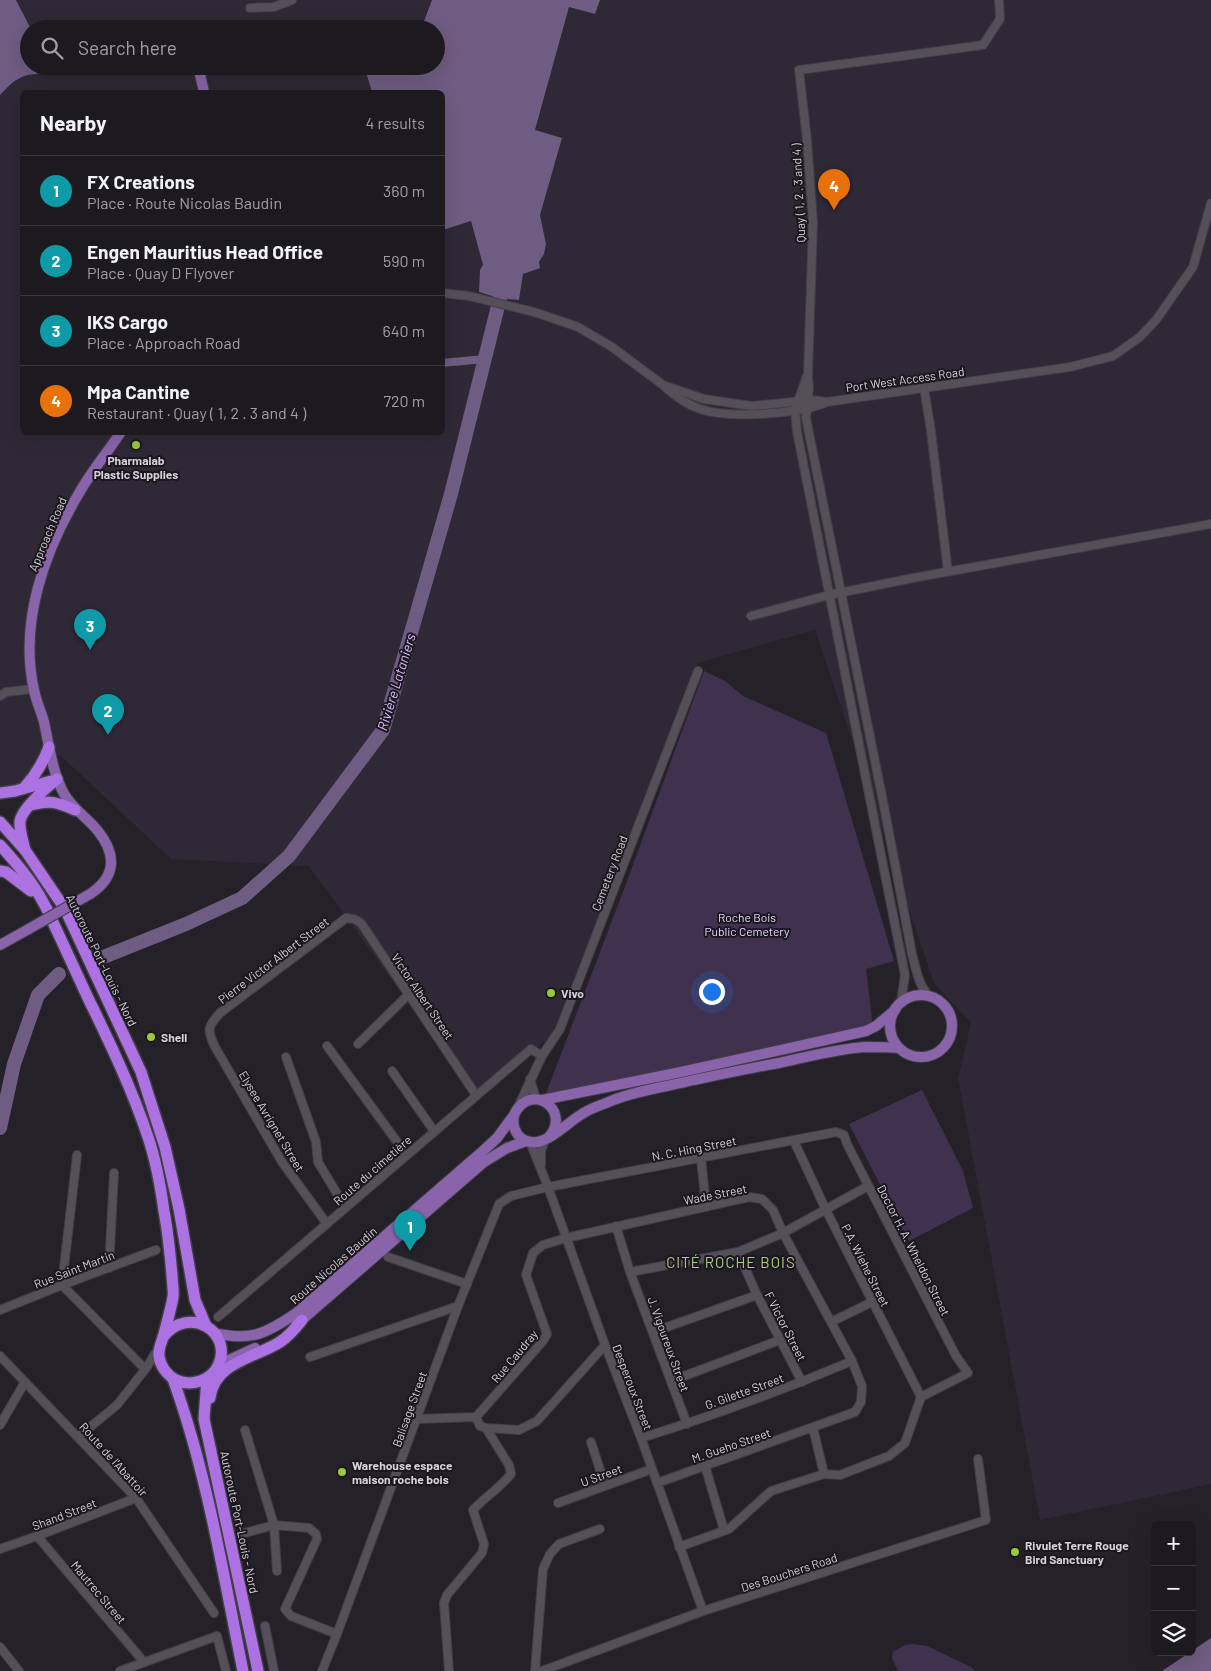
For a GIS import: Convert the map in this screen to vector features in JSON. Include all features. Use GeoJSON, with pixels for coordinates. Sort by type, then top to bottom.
{"type":"FeatureCollection","features":[{"type":"Feature","properties":{"kind":"highway"},"geometry":{"type":"LineString","coordinates":[[24,788],[38,772],[49,747]]}},
{"type":"Feature","properties":{"kind":"highway"},"geometry":{"type":"LineString","coordinates":[[0,794],[57,779]]}},
{"type":"Feature","properties":{"kind":"highway"},"geometry":{"type":"LineString","coordinates":[[25,850],[20,820],[43,790],[57,779]]}},
{"type":"Feature","properties":{"kind":"highway"},"geometry":{"type":"LineString","coordinates":[[31,805],[45,801],[56,802],[75,810]]}},
{"type":"Feature","properties":{"kind":"highway","name":"Autoroute Port-Louis - Nord"},"geometry":{"type":"LineString","coordinates":[[0,822],[25,850],[65,909],[140,1072],[166,1147],[195,1300],[210,1330]]}},
{"type":"Feature","properties":{"kind":"highway"},"geometry":{"type":"LineString","coordinates":[[0,845],[19,867],[44,902],[121,1068],[148,1138],[164,1210],[173,1296],[159,1349],[160,1363],[171,1377],[186,1415],[214,1527],[243,1671]]}},
{"type":"Feature","properties":{"kind":"highway"},"geometry":{"type":"LineString","coordinates":[[0,872],[6,872],[44,902]]}},
{"type":"Feature","properties":{"kind":"highway"},"geometry":{"type":"LineString","coordinates":[[218,1484],[208,1413],[211,1390],[224,1370],[280,1342],[292,1333],[302,1320]]}},
{"type":"Feature","properties":{"kind":"highway"},"geometry":{"type":"LineString","coordinates":[[163,1337],[168,1330],[183,1322],[199,1323],[210,1330],[218,1340],[221,1348],[218,1365],[207,1378],[199,1382],[190,1383],[181,1382],[171,1377]]}},
{"type":"Feature","properties":{"kind":"highway","name":"Autoroute Port-Louis - Nord"},"geometry":{"type":"LineString","coordinates":[[207,1378],[204,1419],[258,1671]]}},
{"type":"Feature","properties":{"kind":"main road"},"geometry":{"type":"LineString","coordinates":[[200,75],[204,90]]}},
{"type":"Feature","properties":{"kind":"main road","name":"Approach Road"},"geometry":{"type":"LineString","coordinates":[[0,945],[101,887],[106,881],[111,868],[111,855],[106,843],[98,830],[75,810],[57,779],[34,689],[29,639],[43,570],[61,527],[78,494],[119,435]]}},
{"type":"Feature","properties":{"kind":"main road"},"geometry":{"type":"LineString","coordinates":[[898,1006],[891,1019],[890,1028],[892,1038],[899,1048],[905,1053],[925,1056],[935,1053],[943,1047],[949,1038],[951,1028],[948,1012],[938,1000],[929,996],[919,995],[910,997],[898,1006],[876,1026],[866,1032],[699,1069],[524,1102],[516,1110],[513,1121],[514,1128],[517,1134],[528,1142],[535,1143],[547,1139],[584,1112],[633,1094],[816,1055],[863,1047],[899,1048]]}},
{"type":"Feature","properties":{"kind":"main road"},"geometry":{"type":"LineString","coordinates":[[540,1100],[551,1106],[555,1113],[556,1127],[547,1139]]}},
{"type":"Feature","properties":{"kind":"main road","name":"Route Nicolas Baudin"},"geometry":{"type":"LineString","coordinates":[[210,1330],[236,1337],[247,1337],[277,1326],[295,1314],[484,1150],[497,1138],[516,1110]]}},
{"type":"Feature","properties":{"kind":"main road","name":"Route Nicolas Baudin"},"geometry":{"type":"LineString","coordinates":[[218,1365],[276,1338],[302,1320],[484,1162],[507,1148],[528,1142]]}},
{"type":"Feature","properties":{"kind":"street"},"geometry":{"type":"LineString","coordinates":[[250,8],[274,7],[292,0]]}},
{"type":"Feature","properties":{"kind":"street","name":"Quay ( 1, 2 . 3 and 4 )"},"geometry":{"type":"LineString","coordinates":[[929,996],[918,977],[912,954],[806,418],[809,388],[813,222],[807,140],[799,70],[983,45],[1000,19],[999,0]]}},
{"type":"Feature","properties":{"kind":"street","name":"Port West Access Road"},"geometry":{"type":"LineString","coordinates":[[445,293],[469,296],[534,312],[578,327],[612,347],[663,385],[704,399],[752,406],[808,400],[827,402],[1070,367],[1113,356],[1140,336],[1156,320],[1193,266],[1211,203]]}},
{"type":"Feature","properties":{"kind":"street"},"geometry":{"type":"LineString","coordinates":[[808,374],[795,410],[796,432],[905,975],[898,1006]]}},
{"type":"Feature","properties":{"kind":"street"},"geometry":{"type":"LineString","coordinates":[[663,385],[678,399],[701,409],[720,413],[758,414],[807,409],[827,402]]}},
{"type":"Feature","properties":{"kind":"street"},"geometry":{"type":"LineString","coordinates":[[924,388],[932,431],[948,572]]}},
{"type":"Feature","properties":{"kind":"street"},"geometry":{"type":"LineString","coordinates":[[751,616],[829,595],[1211,524]]}},
{"type":"Feature","properties":{"kind":"street","name":"Cemetery Road"},"geometry":{"type":"LineString","coordinates":[[516,1110],[542,1056],[560,1029],[698,671]]}},
{"type":"Feature","properties":{"kind":"street"},"geometry":{"type":"LineString","coordinates":[[0,696],[6,692],[34,689]]}},
{"type":"Feature","properties":{"kind":"street","name":"Victor Albert Street"},"geometry":{"type":"LineString","coordinates":[[346,918],[354,919],[361,923],[476,1094]]}},
{"type":"Feature","properties":{"kind":"street","name":"Pierre Victor Albert Street"},"geometry":{"type":"LineString","coordinates":[[212,1022],[346,918]]}},
{"type":"Feature","properties":{"kind":"street"},"geometry":{"type":"LineString","coordinates":[[358,1044],[408,995]]}},
{"type":"Feature","properties":{"kind":"street","name":"Elysee Avrignet Street"},"geometry":{"type":"LineString","coordinates":[[212,1022],[209,1030],[213,1041],[245,1100],[282,1162],[327,1224]]}},
{"type":"Feature","properties":{"kind":"street"},"geometry":{"type":"LineString","coordinates":[[327,1046],[406,1154]]}},
{"type":"Feature","properties":{"kind":"street","name":"Route du cimetière"},"geometry":{"type":"LineString","coordinates":[[218,1317],[476,1094],[531,1049],[542,1056]]}},
{"type":"Feature","properties":{"kind":"street"},"geometry":{"type":"LineString","coordinates":[[286,1057],[316,1142],[318,1162],[345,1208]]}},
{"type":"Feature","properties":{"kind":"street"},"geometry":{"type":"LineString","coordinates":[[392,1071],[434,1131]]}},
{"type":"Feature","properties":{"kind":"street"},"geometry":{"type":"LineString","coordinates":[[530,1079],[540,1100]]}},
{"type":"Feature","properties":{"kind":"street","name":"N. C. Hing Street"},"geometry":{"type":"LineString","coordinates":[[548,1186],[836,1132],[844,1135]]}},
{"type":"Feature","properties":{"kind":"street","name":"Doctor H. A. Wheldon Street"},"geometry":{"type":"LineString","coordinates":[[844,1135],[846,1144],[956,1356],[968,1373],[921,1397]]}},
{"type":"Feature","properties":{"kind":"street"},"geometry":{"type":"LineString","coordinates":[[542,1172],[541,1150],[547,1139]]}},
{"type":"Feature","properties":{"kind":"street","name":"P.A. Wiehe Street"},"geometry":{"type":"LineString","coordinates":[[794,1141],[826,1210],[921,1397]]}},
{"type":"Feature","properties":{"kind":"street","name":"Desperoux Street"},"geometry":{"type":"LineString","coordinates":[[528,1142],[548,1186],[703,1611]]}},
{"type":"Feature","properties":{"kind":"street"},"geometry":{"type":"LineString","coordinates":[[77,1155],[62,1285],[146,1368],[160,1371],[171,1377]]}},
{"type":"Feature","properties":{"kind":"street"},"geometry":{"type":"LineString","coordinates":[[701,1158],[706,1207]]}},
{"type":"Feature","properties":{"kind":"street"},"geometry":{"type":"LineString","coordinates":[[109,1268],[114,1173]]}},
{"type":"Feature","properties":{"kind":"street","name":"Balisage Street"},"geometry":{"type":"LineString","coordinates":[[322,1671],[458,1306],[499,1204],[511,1196],[548,1186]]}},
{"type":"Feature","properties":{"kind":"street"},"geometry":{"type":"LineString","coordinates":[[630,1272],[738,1252],[783,1232],[868,1186]]}},
{"type":"Feature","properties":{"kind":"street","name":"Wade Street"},"geometry":{"type":"LineString","coordinates":[[566,1238],[749,1197],[762,1199],[773,1210],[852,1361],[862,1386],[861,1402]]}},
{"type":"Feature","properties":{"kind":"street","name":"J. Vigoureux Street"},"geometry":{"type":"LineString","coordinates":[[616,1226],[630,1272],[687,1424]]}},
{"type":"Feature","properties":{"kind":"street","name":"Rue Caudray"},"geometry":{"type":"LineString","coordinates":[[476,1417],[547,1334],[526,1275],[533,1253],[543,1245],[566,1238]]}},
{"type":"Feature","properties":{"kind":"street","name":"Rue Saint Martin"},"geometry":{"type":"LineString","coordinates":[[0,1310],[156,1250]]}},
{"type":"Feature","properties":{"kind":"street","name":"F Victor Street"},"geometry":{"type":"LineString","coordinates":[[738,1252],[757,1295],[802,1382]]}},
{"type":"Feature","properties":{"kind":"street"},"geometry":{"type":"LineString","coordinates":[[388,1257],[467,1284]]}},
{"type":"Feature","properties":{"kind":"street"},"geometry":{"type":"LineString","coordinates":[[653,1332],[757,1295]]}},
{"type":"Feature","properties":{"kind":"street"},"geometry":{"type":"LineString","coordinates":[[831,1322],[872,1302]]}},
{"type":"Feature","properties":{"kind":"street"},"geometry":{"type":"LineString","coordinates":[[310,1357],[458,1306]]}},
{"type":"Feature","properties":{"kind":"street"},"geometry":{"type":"LineString","coordinates":[[671,1381],[780,1340]]}},
{"type":"Feature","properties":{"kind":"street"},"geometry":{"type":"LineString","coordinates":[[417,1419],[476,1417],[480,1426],[486,1428],[519,1430],[537,1421],[605,1345]]}},
{"type":"Feature","properties":{"kind":"street"},"geometry":{"type":"LineString","coordinates":[[78,1437],[117,1405],[159,1349]]}},
{"type":"Feature","properties":{"kind":"street","name":"Route de l'Abattoir"},"geometry":{"type":"LineString","coordinates":[[0,1356],[136,1498],[214,1613]]}},
{"type":"Feature","properties":{"kind":"street","name":"G. Gilette Street"},"geometry":{"type":"LineString","coordinates":[[641,1438],[687,1424],[802,1382],[852,1361]]}},
{"type":"Feature","properties":{"kind":"street"},"geometry":{"type":"LineString","coordinates":[[0,1425],[25,1382]]}},
{"type":"Feature","properties":{"kind":"street"},"geometry":{"type":"LineString","coordinates":[[679,1547],[729,1528],[771,1491],[824,1474],[840,1475],[889,1456],[905,1443],[921,1397]]}},
{"type":"Feature","properties":{"kind":"street","name":"M. Gueho Street"},"geometry":{"type":"LineString","coordinates":[[657,1483],[855,1412],[861,1402]]}},
{"type":"Feature","properties":{"kind":"street"},"geometry":{"type":"LineString","coordinates":[[449,1671],[444,1602],[447,1595],[482,1553],[484,1544],[472,1510],[504,1483],[511,1474],[509,1465],[486,1428]]}},
{"type":"Feature","properties":{"kind":"street"},"geometry":{"type":"LineString","coordinates":[[813,1428],[824,1474]]}},
{"type":"Feature","properties":{"kind":"street"},"geometry":{"type":"LineString","coordinates":[[245,1430],[274,1525],[277,1570]]}},
{"type":"Feature","properties":{"kind":"street"},"geometry":{"type":"LineString","coordinates":[[590,1442],[605,1486]]}},
{"type":"Feature","properties":{"kind":"street","name":"Des Bouchers Road"},"geometry":{"type":"LineString","coordinates":[[542,1671],[703,1611],[986,1520],[978,1459]]}},
{"type":"Feature","properties":{"kind":"street"},"geometry":{"type":"LineString","coordinates":[[704,1466],[724,1530]]}},
{"type":"Feature","properties":{"kind":"street","name":"U Street"},"geometry":{"type":"LineString","coordinates":[[558,1503],[652,1469]]}},
{"type":"Feature","properties":{"kind":"street","name":"Shand Street"},"geometry":{"type":"LineString","coordinates":[[0,1549],[136,1498]]}},
{"type":"Feature","properties":{"kind":"street"},"geometry":{"type":"LineString","coordinates":[[241,1534],[274,1525],[309,1528],[316,1534],[317,1539],[285,1608],[291,1616],[337,1634]]}},
{"type":"Feature","properties":{"kind":"street"},"geometry":{"type":"LineString","coordinates":[[535,1671],[543,1569],[550,1554],[559,1544],[600,1530]]}},
{"type":"Feature","properties":{"kind":"street","name":"Mautrec Street"},"geometry":{"type":"LineString","coordinates":[[37,1536],[144,1662]]}},
{"type":"Feature","properties":{"kind":"street"},"geometry":{"type":"LineString","coordinates":[[265,1626],[274,1671]]}},
{"type":"Feature","properties":{"kind":"street"},"geometry":{"type":"LineString","coordinates":[[120,1671],[217,1636],[226,1671]]}},
{"type":"Feature","properties":{"kind":"street"},"geometry":{"type":"LineString","coordinates":[[0,1648],[19,1671]]}},
{"type":"Feature","properties":{"kind":"shaded area"},"geometry":{"type":"Polygon","coordinates":[[[0,0],[16,0],[26,20],[20,20],[20,75],[28,75],[16,80],[0,95],[0,0]]]}},
{"type":"Feature","properties":{"kind":"shaded area"},"geometry":{"type":"Polygon","coordinates":[[[16,0],[432,0],[424,20],[26,20],[16,0]]]}},
{"type":"Feature","properties":{"kind":"shaded area"},"geometry":{"type":"Polygon","coordinates":[[[432,0],[600,0],[595,14],[569,7],[535,130],[562,138],[540,215],[546,244],[544,254],[539,262],[540,268],[523,274],[519,300],[499,298],[479,292],[480,270],[483,265],[471,221],[445,229],[445,90],[371,90],[367,75],[445,75],[445,20],[424,20],[432,0]]]}},
{"type":"Feature","properties":{"kind":"shaded area"},"geometry":{"type":"Polygon","coordinates":[[[600,0],[1211,0],[1211,1484],[1040,1520],[958,1078],[971,1023],[934,983],[815,630],[697,663],[563,1026],[477,1097],[309,866],[171,859],[61,756],[39,753],[35,766],[20,785],[0,790],[0,95],[12,82],[24,75],[367,75],[371,90],[20,90],[20,435],[445,435],[445,229],[471,221],[483,265],[479,292],[499,298],[519,300],[523,274],[539,262],[544,254],[546,244],[540,215],[562,138],[535,131],[569,7],[595,14],[600,0]]]}},
{"type":"Feature","properties":{"kind":"shaded area"},"geometry":{"type":"Polygon","coordinates":[[[1211,1638],[1211,1671],[1162,1671],[1184,1656],[1196,1656],[1196,1648],[1211,1638]]]}},
{"type":"Feature","properties":{"kind":"green space","name":"Roche Bois Public Cemetery"},"geometry":{"type":"Polygon","coordinates":[[[704,671],[725,681],[743,696],[826,733],[894,961],[866,969],[873,1027],[545,1096],[626,884],[704,671]]]}},
{"type":"Feature","properties":{"kind":"green space"},"geometry":{"type":"Polygon","coordinates":[[[922,1090],[963,1171],[973,1208],[909,1241],[849,1124],[922,1090]]]}},
{"type":"Feature","properties":{"kind":"green space"},"geometry":{"type":"Polygon","coordinates":[[[905,1645],[927,1646],[971,1667],[975,1671],[898,1671],[892,1658],[893,1652],[905,1645]]]}},
{"type":"Feature","properties":{"kind":"waterway","name":"Rivière Lataniers"},"geometry":{"type":"LineString","coordinates":[[96,960],[186,924],[242,898],[289,856],[383,730],[451,494],[500,298]]}},
{"type":"Feature","properties":{"kind":"waterway"},"geometry":{"type":"LineString","coordinates":[[445,363],[485,359]]}},
{"type":"Feature","properties":{"kind":"waterway","name":"Rivière Lataniers"},"geometry":{"type":"LineString","coordinates":[[0,1128],[14,1064],[38,995],[59,974]]}},
{"type":"Feature","properties":{"kind":"place","name":"Mpa Cantine"},"geometry":{"type":"Point","coordinates":[834,210]}},
{"type":"Feature","properties":{"kind":"place","name":"Pharmalab Plastic Supplies"},"geometry":{"type":"Point","coordinates":[136,445]}},
{"type":"Feature","properties":{"kind":"place","name":"IKS Cargo"},"geometry":{"type":"Point","coordinates":[90,650]}},
{"type":"Feature","properties":{"kind":"place","name":"Engen Mauritius Head Office"},"geometry":{"type":"Point","coordinates":[108,735]}},
{"type":"Feature","properties":{"kind":"place","name":"Vivo"},"geometry":{"type":"Point","coordinates":[551,993]}},
{"type":"Feature","properties":{"kind":"place","name":"Shell"},"geometry":{"type":"Point","coordinates":[151,1037]}},
{"type":"Feature","properties":{"kind":"place","name":"FX Creations"},"geometry":{"type":"Point","coordinates":[410,1251]}},
{"type":"Feature","properties":{"kind":"place","name":"Warehouse espace maison roche bois"},"geometry":{"type":"Point","coordinates":[342,1472]}},
{"type":"Feature","properties":{"kind":"place","name":"Rivulet Terre Rouge Bird Sanctuary"},"geometry":{"type":"Point","coordinates":[1015,1552]}},
{"type":"Feature","properties":{"kind":"district","name":"CITÉ ROCHE BOIS"},"geometry":{"type":"Point","coordinates":[731,1262]}}]}
